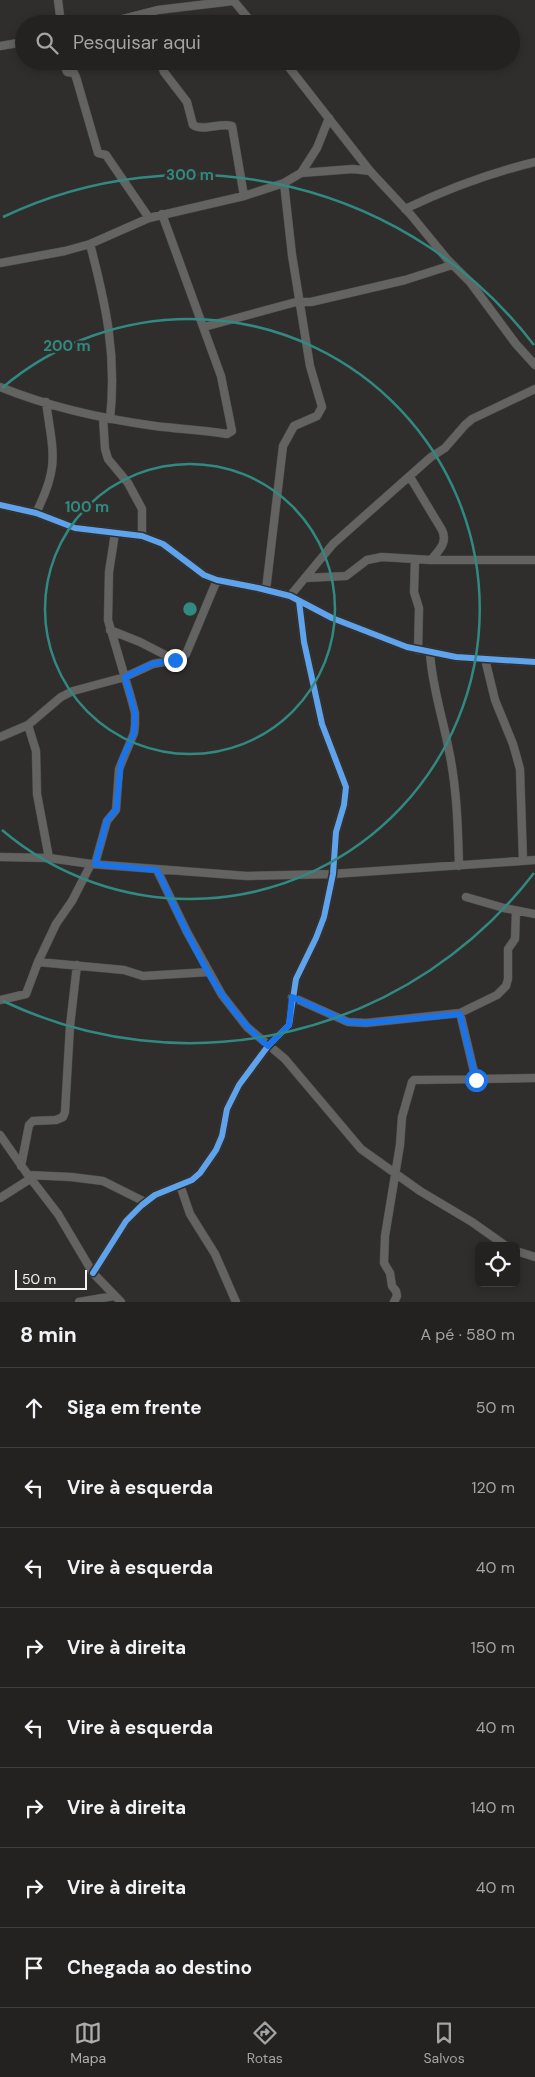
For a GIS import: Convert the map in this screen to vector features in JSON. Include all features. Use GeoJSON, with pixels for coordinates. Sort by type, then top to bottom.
{"type":"FeatureCollection","features":[{"type":"Feature","properties":{"kind":"street"},"geometry":{"type":"LineString","coordinates":[[58,0],[60,15]]}},
{"type":"Feature","properties":{"kind":"street"},"geometry":{"type":"LineString","coordinates":[[167,0],[168,9]]}},
{"type":"Feature","properties":{"kind":"street"},"geometry":{"type":"LineString","coordinates":[[139,15],[233,0],[246,15]]}},
{"type":"Feature","properties":{"kind":"street"},"geometry":{"type":"LineString","coordinates":[[0,46],[15,44]]}},
{"type":"Feature","properties":{"kind":"street"},"geometry":{"type":"LineString","coordinates":[[66,70],[74,74],[76,78],[98,153],[106,156],[148,218]]}},
{"type":"Feature","properties":{"kind":"street"},"geometry":{"type":"LineString","coordinates":[[163,70],[187,102],[193,125],[201,127],[225,124],[232,126],[244,196]]}},
{"type":"Feature","properties":{"kind":"street"},"geometry":{"type":"LineString","coordinates":[[291,70],[370,171],[470,282],[516,344],[535,366]]}},
{"type":"Feature","properties":{"kind":"street"},"geometry":{"type":"LineString","coordinates":[[301,173],[317,148],[329,118]]}},
{"type":"Feature","properties":{"kind":"street"},"geometry":{"type":"LineString","coordinates":[[405,209],[442,192],[505,170],[535,162]]}},
{"type":"Feature","properties":{"kind":"street"},"geometry":{"type":"LineString","coordinates":[[0,263],[41,257],[90,244],[148,218],[244,196],[284,183],[301,173],[346,169],[370,171]]}},
{"type":"Feature","properties":{"kind":"street"},"geometry":{"type":"LineString","coordinates":[[266,590],[283,446],[294,426],[317,416],[322,408],[312,376],[292,255],[284,183]]}},
{"type":"Feature","properties":{"kind":"street"},"geometry":{"type":"LineString","coordinates":[[0,388],[106,418],[155,426],[227,434],[232,431],[221,376],[162,214]]}},
{"type":"Feature","properties":{"kind":"street"},"geometry":{"type":"LineString","coordinates":[[90,244],[110,331],[114,366],[106,418],[105,449],[108,459],[128,483],[139,501],[142,510],[142,536]]}},
{"type":"Feature","properties":{"kind":"street"},"geometry":{"type":"LineString","coordinates":[[204,327],[300,302],[311,302],[406,280],[452,264]]}},
{"type":"Feature","properties":{"kind":"street"},"geometry":{"type":"LineString","coordinates":[[290,596],[333,544],[431,457],[445,448],[472,419],[535,390]]}},
{"type":"Feature","properties":{"kind":"street"},"geometry":{"type":"LineString","coordinates":[[36,514],[46,494],[54,463],[46,402]]}},
{"type":"Feature","properties":{"kind":"street"},"geometry":{"type":"LineString","coordinates":[[410,477],[445,538],[445,543],[431,560]]}},
{"type":"Feature","properties":{"kind":"street"},"geometry":{"type":"LineString","coordinates":[[0,505],[36,514],[75,528],[142,536],[163,544],[204,575],[216,580],[290,596],[351,626],[418,650],[456,657],[535,662]]}},
{"type":"Feature","properties":{"kind":"street"},"geometry":{"type":"LineString","coordinates":[[0,1000],[26,994],[38,962],[56,924],[72,901],[93,864],[107,820],[116,810],[121,762],[134,733],[135,713],[108,620],[109,572],[115,533]]}},
{"type":"Feature","properties":{"kind":"street"},"geometry":{"type":"LineString","coordinates":[[306,578],[346,576],[370,558],[535,560]]}},
{"type":"Feature","properties":{"kind":"street"},"geometry":{"type":"LineString","coordinates":[[415,559],[414,592],[419,608],[418,650]]}},
{"type":"Feature","properties":{"kind":"street"},"geometry":{"type":"LineString","coordinates":[[0,737],[28,725],[61,696],[125,677],[152,664],[175,660],[186,654],[216,580]]}},
{"type":"Feature","properties":{"kind":"street"},"geometry":{"type":"LineString","coordinates":[[93,1274],[126,1220],[155,1195],[192,1180],[200,1173],[216,1150],[222,1136],[227,1109],[232,1096],[268,1046],[289,1025],[296,979],[324,917],[333,874],[336,832],[344,805],[346,787],[322,724],[304,642],[299,601]]}},
{"type":"Feature","properties":{"kind":"street"},"geometry":{"type":"LineString","coordinates":[[110,630],[140,642],[175,660]]}},
{"type":"Feature","properties":{"kind":"street"},"geometry":{"type":"LineString","coordinates":[[430,653],[432,679],[450,752],[459,866]]}},
{"type":"Feature","properties":{"kind":"street"},"geometry":{"type":"LineString","coordinates":[[486,659],[495,700],[513,744],[520,769],[523,861]]}},
{"type":"Feature","properties":{"kind":"street"},"geometry":{"type":"LineString","coordinates":[[28,725],[36,751],[37,794],[49,858]]}},
{"type":"Feature","properties":{"kind":"street"},"geometry":{"type":"LineString","coordinates":[[0,857],[49,858],[157,870],[247,876],[333,874],[535,860]]}},
{"type":"Feature","properties":{"kind":"street"},"geometry":{"type":"LineString","coordinates":[[157,870],[209,972],[222,995],[242,1021],[284,1059],[361,1149],[395,1174],[500,1242]]}},
{"type":"Feature","properties":{"kind":"street"},"geometry":{"type":"LineString","coordinates":[[466,897],[516,911],[535,914]]}},
{"type":"Feature","properties":{"kind":"street"},"geometry":{"type":"LineString","coordinates":[[292,997],[348,1022],[366,1023],[460,1014],[497,995],[506,986],[508,979],[508,948],[514,939],[516,911]]}},
{"type":"Feature","properties":{"kind":"street"},"geometry":{"type":"LineString","coordinates":[[38,962],[124,970],[143,976],[209,972]]}},
{"type":"Feature","properties":{"kind":"street"},"geometry":{"type":"LineString","coordinates":[[21,1166],[29,1125],[33,1121],[56,1120],[63,1117],[65,1112],[70,1026],[77,965]]}},
{"type":"Feature","properties":{"kind":"street"},"geometry":{"type":"LineString","coordinates":[[460,1014],[476,1080]]}},
{"type":"Feature","properties":{"kind":"street"},"geometry":{"type":"LineString","coordinates":[[394,1302],[396,1291],[392,1286],[390,1273],[384,1263],[385,1236],[400,1146],[402,1117],[412,1082],[414,1080],[535,1078]]}},
{"type":"Feature","properties":{"kind":"street"},"geometry":{"type":"LineString","coordinates":[[0,1135],[58,1214],[93,1274],[120,1302]]}},
{"type":"Feature","properties":{"kind":"street"},"geometry":{"type":"LineString","coordinates":[[0,1198],[29,1177],[71,1177],[103,1181],[145,1202]]}},
{"type":"Feature","properties":{"kind":"street"},"geometry":{"type":"LineString","coordinates":[[180,1185],[190,1214],[215,1254],[236,1302]]}},
{"type":"Feature","properties":{"kind":"street"},"geometry":{"type":"LineString","coordinates":[[520,1252],[535,1257]]}},
{"type":"Feature","properties":{"kind":"street"},"geometry":{"type":"LineString","coordinates":[[79,1302],[114,1296]]}},
{"type":"Feature","properties":{"kind":"cycle path"},"geometry":{"type":"LineString","coordinates":[[0,505],[36,513],[75,528],[142,536],[163,544],[204,575],[217,580],[290,596],[332,618],[407,647],[456,657],[535,662]]}},
{"type":"Feature","properties":{"kind":"cycle path"},"geometry":{"type":"LineString","coordinates":[[93,1273],[126,1221],[155,1195],[192,1180],[200,1173],[216,1150],[222,1136],[227,1109],[239,1085],[268,1046],[289,1025],[296,979],[324,917],[333,874],[336,832],[344,805],[346,787],[322,724],[304,642],[299,601]]}},
{"type":"Feature","properties":{"kind":"route"},"geometry":{"type":"LineString","coordinates":[[175,660],[152,664],[125,677],[135,713],[134,733],[119,768],[116,810],[107,820],[95,864],[157,870],[187,932],[222,995],[247,1027],[268,1046],[289,1025],[292,997],[348,1022],[366,1023],[460,1014],[476,1080]]}}]}
